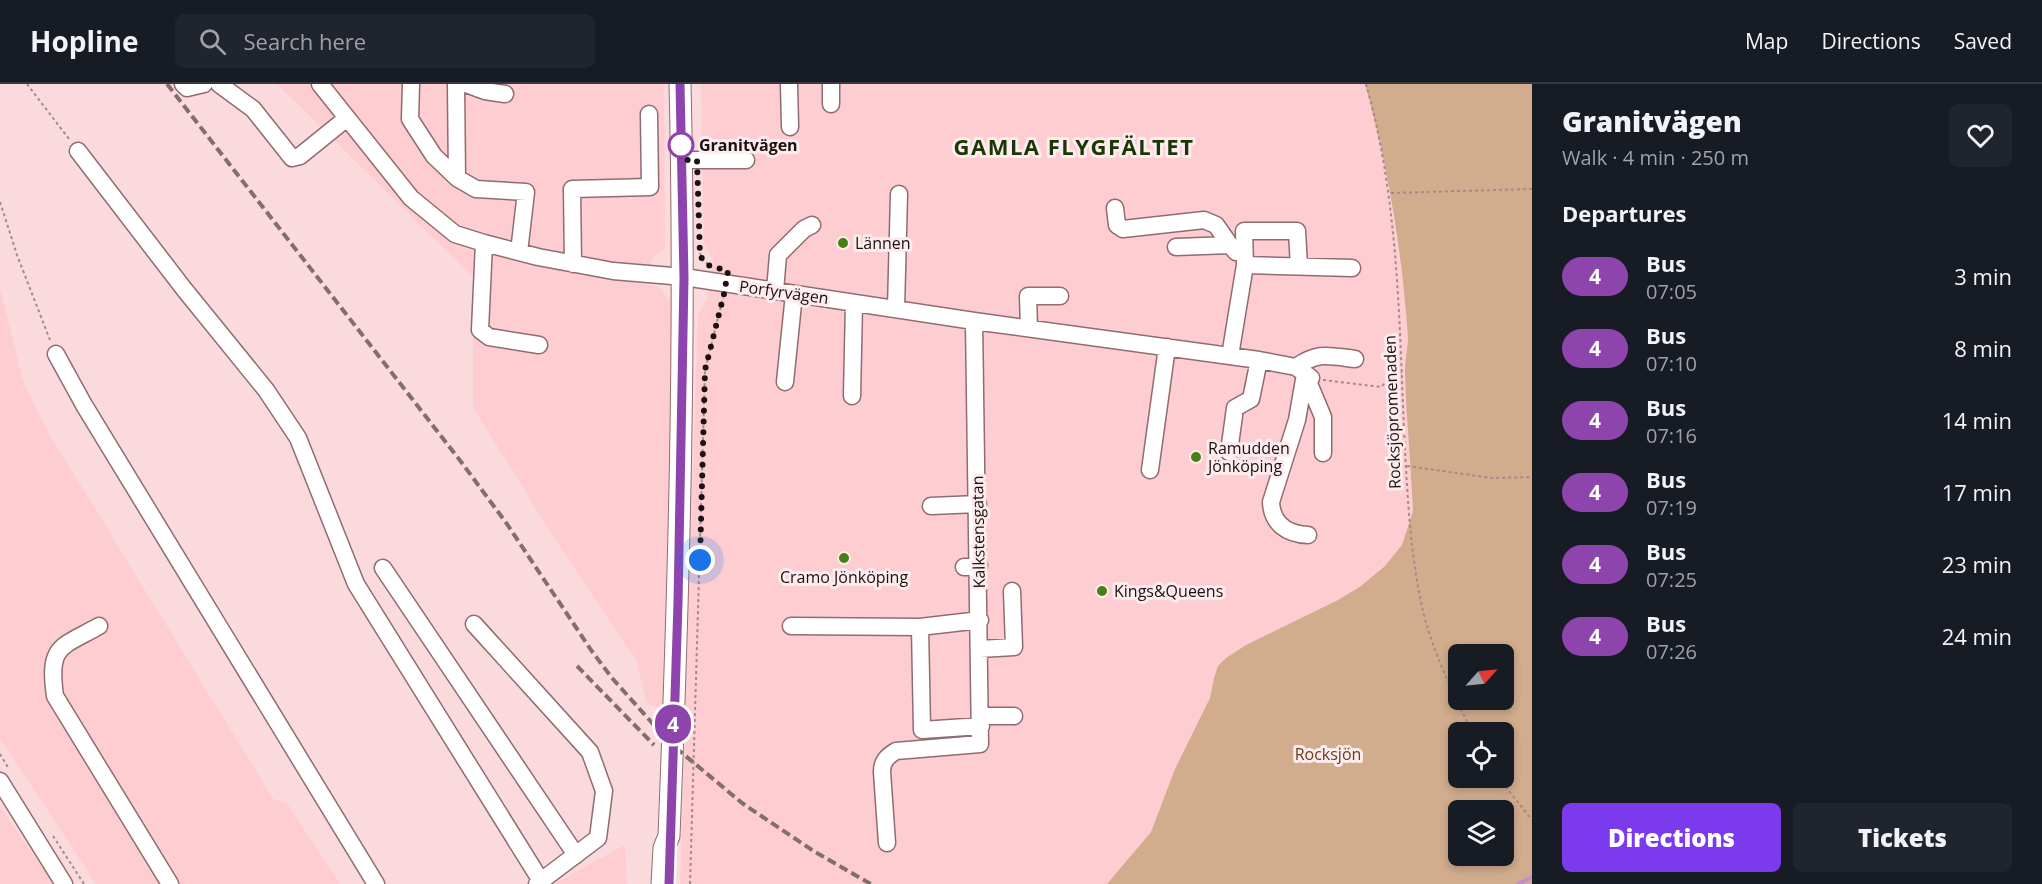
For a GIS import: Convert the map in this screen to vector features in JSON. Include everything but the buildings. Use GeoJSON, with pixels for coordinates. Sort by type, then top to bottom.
{"type":"FeatureCollection","features":[{"type":"Feature","properties":{"kind":"main road"},"geometry":{"type":"LineString","coordinates":[[662,884],[663,848],[669,836],[678,603],[684,278],[680,84]]}},
{"type":"Feature","properties":{"kind":"main road"},"geometry":{"type":"LineString","coordinates":[[669,836],[674,848],[673,884]]}},
{"type":"Feature","properties":{"kind":"street"},"geometry":{"type":"LineString","coordinates":[[183,84],[186,88],[204,84]]}},
{"type":"Feature","properties":{"kind":"street"},"geometry":{"type":"LineString","coordinates":[[219,84],[253,109],[292,158],[300,156],[347,118]]}},
{"type":"Feature","properties":{"kind":"street","name":"Porfyrvägen"},"geometry":{"type":"LineString","coordinates":[[320,84],[411,198],[455,234],[484,243],[613,271],[684,278],[1259,360],[1304,373]]}},
{"type":"Feature","properties":{"kind":"street"},"geometry":{"type":"LineString","coordinates":[[411,84],[410,119],[434,156],[457,178],[476,189],[526,192],[519,252]]}},
{"type":"Feature","properties":{"kind":"street"},"geometry":{"type":"LineString","coordinates":[[456,84],[457,178]]}},
{"type":"Feature","properties":{"kind":"street"},"geometry":{"type":"LineString","coordinates":[[466,84],[485,91],[505,94]]}},
{"type":"Feature","properties":{"kind":"street"},"geometry":{"type":"LineString","coordinates":[[789,84],[790,127]]}},
{"type":"Feature","properties":{"kind":"street"},"geometry":{"type":"LineString","coordinates":[[831,84],[831,104]]}},
{"type":"Feature","properties":{"kind":"street"},"geometry":{"type":"LineString","coordinates":[[573,264],[572,189],[650,188],[649,114]]}},
{"type":"Feature","properties":{"kind":"street"},"geometry":{"type":"LineString","coordinates":[[78,151],[266,390],[297,438],[356,584],[539,883],[598,838],[604,791],[590,752],[474,624]]}},
{"type":"Feature","properties":{"kind":"street"},"geometry":{"type":"LineString","coordinates":[[681,160],[746,160]]}},
{"type":"Feature","properties":{"kind":"street"},"geometry":{"type":"LineString","coordinates":[[896,309],[899,194]]}},
{"type":"Feature","properties":{"kind":"street"},"geometry":{"type":"LineString","coordinates":[[1115,208],[1117,225],[1123,229],[1204,220],[1216,225],[1245,264],[1352,268]]}},
{"type":"Feature","properties":{"kind":"street"},"geometry":{"type":"LineString","coordinates":[[776,291],[778,255],[804,229],[812,225]]}},
{"type":"Feature","properties":{"kind":"street"},"geometry":{"type":"LineString","coordinates":[[1230,356],[1245,264],[1244,231],[1297,231],[1299,266]]}},
{"type":"Feature","properties":{"kind":"street"},"geometry":{"type":"LineString","coordinates":[[484,243],[480,330],[489,337],[539,345]]}},
{"type":"Feature","properties":{"kind":"street"},"geometry":{"type":"LineString","coordinates":[[1176,247],[1230,246]]}},
{"type":"Feature","properties":{"kind":"street"},"geometry":{"type":"LineString","coordinates":[[785,382],[794,294]]}},
{"type":"Feature","properties":{"kind":"street"},"geometry":{"type":"LineString","coordinates":[[1029,328],[1028,296],[1060,296]]}},
{"type":"Feature","properties":{"kind":"street"},"geometry":{"type":"LineString","coordinates":[[852,396],[854,303]]}},
{"type":"Feature","properties":{"kind":"street","name":"Kalkstensgatan"},"geometry":{"type":"LineString","coordinates":[[887,843],[882,764],[888,756],[896,751],[980,744],[980,620],[971,567],[978,504],[974,321]]}},
{"type":"Feature","properties":{"kind":"street"},"geometry":{"type":"LineString","coordinates":[[1150,470],[1167,347]]}},
{"type":"Feature","properties":{"kind":"street"},"geometry":{"type":"LineString","coordinates":[[56,354],[84,405],[376,884]]}},
{"type":"Feature","properties":{"kind":"street"},"geometry":{"type":"LineString","coordinates":[[1308,535],[1296,535],[1284,528],[1272,515],[1271,502],[1297,420],[1304,373],[1311,357],[1355,359]]}},
{"type":"Feature","properties":{"kind":"street"},"geometry":{"type":"LineString","coordinates":[[1229,452],[1235,408],[1251,399],[1259,360]]}},
{"type":"Feature","properties":{"kind":"street"},"geometry":{"type":"LineString","coordinates":[[1304,373],[1323,417],[1323,453]]}},
{"type":"Feature","properties":{"kind":"street"},"geometry":{"type":"LineString","coordinates":[[931,506],[978,504]]}},
{"type":"Feature","properties":{"kind":"street"},"geometry":{"type":"LineString","coordinates":[[383,568],[576,855]]}},
{"type":"Feature","properties":{"kind":"street"},"geometry":{"type":"LineString","coordinates":[[980,649],[1014,647],[1012,591]]}},
{"type":"Feature","properties":{"kind":"street"},"geometry":{"type":"LineString","coordinates":[[791,626],[920,627],[980,620]]}},
{"type":"Feature","properties":{"kind":"street"},"geometry":{"type":"LineString","coordinates":[[99,626],[59,649],[54,661],[55,696],[170,884]]}},
{"type":"Feature","properties":{"kind":"street"},"geometry":{"type":"LineString","coordinates":[[920,627],[922,730],[1014,716]]}},
{"type":"Feature","properties":{"kind":"street"},"geometry":{"type":"LineString","coordinates":[[0,781],[64,884]]}},
{"type":"Feature","properties":{"kind":"street"},"geometry":{"type":"LineString","coordinates":[[669,836],[669,884]]}},
{"type":"Feature","properties":{"kind":"path"},"geometry":{"type":"LineString","coordinates":[[27,84],[78,151]]}},
{"type":"Feature","properties":{"kind":"path","name":"Rocksjöpromenaden"},"geometry":{"type":"LineString","coordinates":[[1366,84],[1389,193],[1395,254],[1406,466],[1413,554],[1420,599],[1434,649],[1467,722]]}},
{"type":"Feature","properties":{"kind":"path"},"geometry":{"type":"LineString","coordinates":[[1389,193],[1532,189]]}},
{"type":"Feature","properties":{"kind":"path"},"geometry":{"type":"LineString","coordinates":[[0,202],[17,255],[56,354]]}},
{"type":"Feature","properties":{"kind":"path"},"geometry":{"type":"LineString","coordinates":[[690,884],[705,370],[728,271],[708,265],[700,256],[699,245]]}},
{"type":"Feature","properties":{"kind":"path"},"geometry":{"type":"LineString","coordinates":[[1304,373],[1381,387],[1395,374],[1402,374]]}},
{"type":"Feature","properties":{"kind":"path"},"geometry":{"type":"LineString","coordinates":[[1406,466],[1492,477],[1532,477]]}},
{"type":"Feature","properties":{"kind":"path"},"geometry":{"type":"LineString","coordinates":[[1507,788],[1532,820]]}},
{"type":"Feature","properties":{"kind":"shaded area"},"geometry":{"type":"Polygon","coordinates":[[[277,84],[664,84],[665,248],[652,258],[645,284],[658,286],[672,303],[670,545],[665,711],[647,703],[636,660],[548,528],[473,407],[473,277],[277,84]]]}},
{"type":"Feature","properties":{"kind":"shaded area"},"geometry":{"type":"Polygon","coordinates":[[[701,84],[1365,84],[1387,176],[1409,325],[1405,367],[1413,511],[1409,529],[1402,545],[1390,561],[1361,586],[1338,600],[1246,645],[1226,658],[1214,678],[1210,698],[1175,769],[1151,832],[1107,884],[680,884],[698,314],[708,296],[713,260],[704,243],[701,84]]]}},
{"type":"Feature","properties":{"kind":"shaded area"},"geometry":{"type":"Polygon","coordinates":[[[0,288],[23,381],[48,432],[273,799],[287,803],[340,884],[96,884],[0,738],[0,288]]]}},
{"type":"Feature","properties":{"kind":"shaded area"},"geometry":{"type":"Polygon","coordinates":[[[0,807],[54,884],[0,884],[0,807]]]}},
{"type":"Feature","properties":{"kind":"shaded area"},"geometry":{"type":"Polygon","coordinates":[[[625,845],[627,884],[554,884],[625,845]]]}},
{"type":"Feature","properties":{"kind":"green space","name":"Rocksjön"},"geometry":{"type":"Polygon","coordinates":[[[1365,84],[1532,84],[1532,884],[1107,884],[1151,832],[1175,769],[1210,698],[1218,666],[1246,645],[1338,600],[1361,586],[1385,566],[1402,545],[1413,511],[1406,404],[1405,369],[1408,337],[1393,209],[1381,146],[1365,84]]]}},
{"type":"Feature","properties":{"kind":"waterway"},"geometry":{"type":"LineString","coordinates":[[1518,884],[1532,877]]}},
{"type":"Feature","properties":{"kind":"railway"},"geometry":{"type":"LineString","coordinates":[[167,84],[462,463],[507,524],[612,678],[670,743],[742,803],[815,852],[871,884]]}},
{"type":"Feature","properties":{"kind":"railway"},"geometry":{"type":"LineString","coordinates":[[577,666],[654,745]]}},
{"type":"Feature","properties":{"kind":"bus line","name":"4"},"geometry":{"type":"LineString","coordinates":[[669,884],[678,603],[684,278],[680,84]]}},
{"type":"Feature","properties":{"kind":"place","name":"Granitvägen"},"geometry":{"type":"Point","coordinates":[681,145]}},
{"type":"Feature","properties":{"kind":"place","name":"Lännen"},"geometry":{"type":"Point","coordinates":[843,243]}},
{"type":"Feature","properties":{"kind":"place","name":"Ramudden Jönköping"},"geometry":{"type":"Point","coordinates":[1196,457]}},
{"type":"Feature","properties":{"kind":"place","name":"Cramo Jönköping"},"geometry":{"type":"Point","coordinates":[844,558]}},
{"type":"Feature","properties":{"kind":"place","name":"Kings&Queens"},"geometry":{"type":"Point","coordinates":[1102,591]}},
{"type":"Feature","properties":{"kind":"district","name":"GAMLA FLYGFÄLTET"},"geometry":{"type":"Point","coordinates":[1074,147]}},
{"type":"Feature","properties":{"kind":"route"},"geometry":{"type":"LineString","coordinates":[[681,145],[681,160],[697,160],[700,256],[708,265],[728,271],[705,370],[700,560]]}}]}
